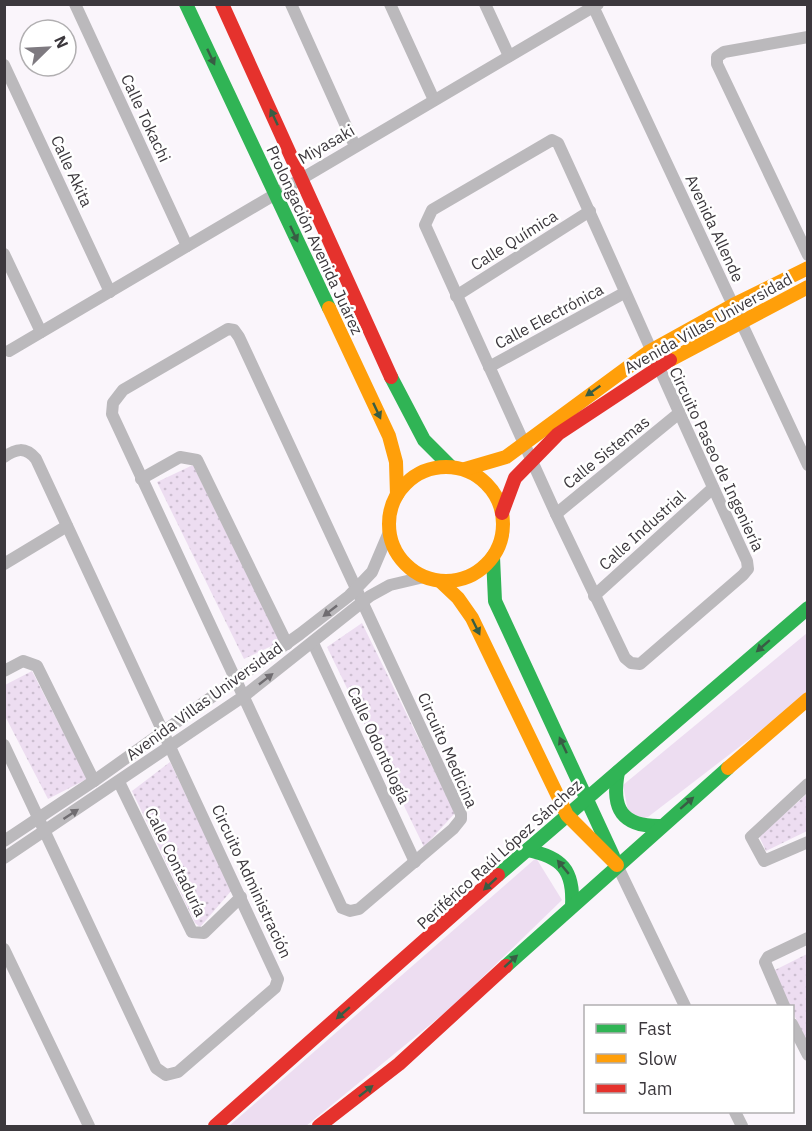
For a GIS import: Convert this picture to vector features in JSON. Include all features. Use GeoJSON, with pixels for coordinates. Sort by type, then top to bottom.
{"type":"FeatureCollection","features":[{"type":"Feature","properties":{"kind":"street","name":"Calle Tokachi"},"geometry":{"type":"LineString","coordinates":[[75,4],[187,246]]}},
{"type":"Feature","properties":{"kind":"street","name":"Prolongación Avenida Juárez"},"geometry":{"type":"LineString","coordinates":[[186,4],[389,436],[396,462],[397,495]]}},
{"type":"Feature","properties":{"kind":"street","name":"Prolongación Avenida Juárez"},"geometry":{"type":"LineString","coordinates":[[222,4],[417,429],[436,454],[451,467]]}},
{"type":"Feature","properties":{"kind":"street"},"geometry":{"type":"LineString","coordinates":[[291,4],[355,146]]}},
{"type":"Feature","properties":{"kind":"street"},"geometry":{"type":"LineString","coordinates":[[390,4],[434,100]]}},
{"type":"Feature","properties":{"kind":"street"},"geometry":{"type":"LineString","coordinates":[[485,4],[509,56]]}},
{"type":"Feature","properties":{"kind":"street","name":"Miyasaki"},"geometry":{"type":"LineString","coordinates":[[9,351],[594,5]]}},
{"type":"Feature","properties":{"kind":"street","name":"Avenida Allende"},"geometry":{"type":"LineString","coordinates":[[594,5],[807,465]]}},
{"type":"Feature","properties":{"kind":"street"},"geometry":{"type":"LineString","coordinates":[[807,50],[805,37],[724,52],[717,57],[717,64],[807,255]]}},
{"type":"Feature","properties":{"kind":"street","name":"Calle Akita"},"geometry":{"type":"LineString","coordinates":[[4,65],[110,292]]}},
{"type":"Feature","properties":{"kind":"street","name":"Circuito Paseo de Ingeniería"},"geometry":{"type":"LineString","coordinates":[[552,140],[558,143],[624,293],[747,561],[748,569],[744,575],[640,664],[631,663],[625,658],[594,596],[425,225],[432,210],[552,140]]}},
{"type":"Feature","properties":{"kind":"street","name":"Calle Química"},"geometry":{"type":"LineString","coordinates":[[456,296],[590,212]]}},
{"type":"Feature","properties":{"kind":"street"},"geometry":{"type":"LineString","coordinates":[[4,254],[41,332]]}},
{"type":"Feature","properties":{"kind":"street","name":"Avenida Villas Universidad"},"geometry":{"type":"LineString","coordinates":[[465,470],[492,463],[525,445],[586,396],[650,351],[733,305],[807,268]]}},
{"type":"Feature","properties":{"kind":"street","name":"Avenida Villas Universidad"},"geometry":{"type":"LineString","coordinates":[[501,513],[511,486],[531,459],[558,434],[657,367],[740,321],[807,288]]}},
{"type":"Feature","properties":{"kind":"street","name":"Calle Electrónica"},"geometry":{"type":"LineString","coordinates":[[489,367],[624,293]]}},
{"type":"Feature","properties":{"kind":"street","name":"Circuito Medicina"},"geometry":{"type":"LineString","coordinates":[[234,330],[461,814],[461,819],[453,829],[359,909],[350,911],[342,908],[237,679],[141,479],[112,414],[116,396],[223,331],[234,330]]}},
{"type":"Feature","properties":{"kind":"street","name":"Calle Sistemas"},"geometry":{"type":"LineString","coordinates":[[556,514],[678,414]]}},
{"type":"Feature","properties":{"kind":"street","name":"Circuito Administración"},"geometry":{"type":"LineString","coordinates":[[4,457],[16,449],[32,454],[164,731],[278,979],[275,988],[178,1072],[166,1075],[156,1068],[4,745]]}},
{"type":"Feature","properties":{"kind":"street"},"geometry":{"type":"LineString","coordinates":[[141,479],[180,457],[197,460],[287,644]]}},
{"type":"Feature","properties":{"kind":"street"},"geometry":{"type":"LineString","coordinates":[[492,557],[470,576],[440,581],[424,577],[400,559],[389,532],[390,513],[397,495],[416,475],[429,470],[451,467],[465,470],[478,477],[492,491],[501,513],[502,531],[492,557],[495,601],[685,1005]]}},
{"type":"Feature","properties":{"kind":"street","name":"Calle Industrial"},"geometry":{"type":"LineString","coordinates":[[594,596],[713,488]]}},
{"type":"Feature","properties":{"kind":"street"},"geometry":{"type":"LineString","coordinates":[[4,564],[67,526]]}},
{"type":"Feature","properties":{"kind":"street","name":"Avenida Villas Universidad"},"geometry":{"type":"LineString","coordinates":[[4,841],[94,782],[287,644],[356,590],[372,572],[389,532]]}},
{"type":"Feature","properties":{"kind":"street","name":"Avenida Villas Universidad"},"geometry":{"type":"LineString","coordinates":[[4,858],[244,696],[362,603],[390,585],[424,577]]}},
{"type":"Feature","properties":{"kind":"street"},"geometry":{"type":"LineString","coordinates":[[440,581],[472,618],[567,815],[617,865]]}},
{"type":"Feature","properties":{"kind":"street","name":"Periférico Raúl López Sánchez"},"geometry":{"type":"LineString","coordinates":[[215,1126],[526,850],[807,608]]}},
{"type":"Feature","properties":{"kind":"street","name":"Calle Odontología"},"geometry":{"type":"LineString","coordinates":[[313,643],[415,862]]}},
{"type":"Feature","properties":{"kind":"street"},"geometry":{"type":"LineString","coordinates":[[4,671],[23,661],[37,666],[94,782]]}},
{"type":"Feature","properties":{"kind":"street"},"geometry":{"type":"LineString","coordinates":[[319,1126],[399,1064],[617,865],[807,699]]}},
{"type":"Feature","properties":{"kind":"street"},"geometry":{"type":"LineString","coordinates":[[618,772],[614,794],[621,814],[639,826],[661,826]]}},
{"type":"Feature","properties":{"kind":"street","name":"Calle Contaduría"},"geometry":{"type":"LineString","coordinates":[[119,782],[192,932],[204,933],[241,897]]}},
{"type":"Feature","properties":{"kind":"street"},"geometry":{"type":"LineString","coordinates":[[807,784],[751,837],[764,861],[807,842]]}},
{"type":"Feature","properties":{"kind":"street"},"geometry":{"type":"LineString","coordinates":[[526,850],[554,857],[564,866],[571,878],[572,906]]}},
{"type":"Feature","properties":{"kind":"street"},"geometry":{"type":"LineString","coordinates":[[784,1005],[765,962],[768,957],[807,938]]}},
{"type":"Feature","properties":{"kind":"street"},"geometry":{"type":"LineString","coordinates":[[4,949],[89,1126]]}},
{"type":"Feature","properties":{"kind":"street"},"geometry":{"type":"LineString","coordinates":[[794,1028],[807,1055]]}},
{"type":"Feature","properties":{"kind":"shaded area"},"geometry":{"type":"Polygon","coordinates":[[[193,465],[280,642],[244,659],[157,482],[193,465]]]}},
{"type":"Feature","properties":{"kind":"shaded area"},"geometry":{"type":"Polygon","coordinates":[[[362,623],[455,813],[424,847],[327,647],[362,623]]]}},
{"type":"Feature","properties":{"kind":"shaded area"},"geometry":{"type":"Polygon","coordinates":[[[807,633],[807,695],[648,817],[640,819],[628,811],[623,785],[807,633]]]}},
{"type":"Feature","properties":{"kind":"shaded area"},"geometry":{"type":"Polygon","coordinates":[[[32,671],[87,779],[48,799],[5,716],[5,685],[32,671]]]}},
{"type":"Feature","properties":{"kind":"shaded area"},"geometry":{"type":"Polygon","coordinates":[[[170,762],[232,890],[200,927],[195,923],[132,791],[170,762]]]}},
{"type":"Feature","properties":{"kind":"shaded area"},"geometry":{"type":"Polygon","coordinates":[[[807,794],[807,831],[766,851],[759,836],[807,794]]]}},
{"type":"Feature","properties":{"kind":"shaded area"},"geometry":{"type":"Polygon","coordinates":[[[536,858],[562,900],[453,1006],[306,1126],[229,1126],[536,858]]]}},
{"type":"Feature","properties":{"kind":"shaded area"},"geometry":{"type":"Polygon","coordinates":[[[807,954],[807,1042],[794,1015],[794,1005],[789,1005],[773,971],[807,954]]]}},
{"type":"Feature","properties":{"kind":"traffic: fast"},"geometry":{"type":"LineString","coordinates":[[186,4],[329,308]]}},
{"type":"Feature","properties":{"kind":"traffic: fast"},"geometry":{"type":"LineString","coordinates":[[391,377],[424,440],[451,467]]}},
{"type":"Feature","properties":{"kind":"traffic: fast"},"geometry":{"type":"LineString","coordinates":[[493,557],[495,601],[613,856]]}},
{"type":"Feature","properties":{"kind":"traffic: fast"},"geometry":{"type":"LineString","coordinates":[[498,875],[808,608]]}},
{"type":"Feature","properties":{"kind":"traffic: fast"},"geometry":{"type":"LineString","coordinates":[[506,966],[728,768]]}},
{"type":"Feature","properties":{"kind":"traffic: fast"},"geometry":{"type":"LineString","coordinates":[[618,772],[616,796],[622,813],[637,823],[661,826]]}},
{"type":"Feature","properties":{"kind":"traffic: fast"},"geometry":{"type":"LineString","coordinates":[[527,850],[549,857],[563,867],[571,883],[572,906]]}},
{"type":"Feature","properties":{"kind":"traffic: slow"},"geometry":{"type":"LineString","coordinates":[[465,469],[506,457],[650,351],[733,305],[808,268]]}},
{"type":"Feature","properties":{"kind":"traffic: slow"},"geometry":{"type":"LineString","coordinates":[[670,360],[808,287]]}},
{"type":"Feature","properties":{"kind":"traffic: slow"},"geometry":{"type":"LineString","coordinates":[[329,308],[389,436],[396,462],[397,495]]}},
{"type":"Feature","properties":{"kind":"traffic: slow"},"geometry":{"type":"LineString","coordinates":[[446,467],[468,471],[486,484],[499,502],[503,524],[499,546],[486,564],[468,577],[446,581],[424,577],[406,564],[393,546],[389,524],[393,502],[406,484],[424,471],[446,467]]}},
{"type":"Feature","properties":{"kind":"traffic: slow"},"geometry":{"type":"LineString","coordinates":[[440,581],[458,598],[472,618],[567,815],[617,865]]}},
{"type":"Feature","properties":{"kind":"traffic: slow"},"geometry":{"type":"LineString","coordinates":[[728,768],[808,699]]}},
{"type":"Feature","properties":{"kind":"traffic: jam"},"geometry":{"type":"LineString","coordinates":[[222,4],[391,377]]}},
{"type":"Feature","properties":{"kind":"traffic: jam"},"geometry":{"type":"LineString","coordinates":[[502,513],[515,478],[558,434],[670,360]]}},
{"type":"Feature","properties":{"kind":"traffic: jam"},"geometry":{"type":"LineString","coordinates":[[215,1126],[498,875]]}},
{"type":"Feature","properties":{"kind":"traffic: jam"},"geometry":{"type":"LineString","coordinates":[[319,1126],[399,1064],[506,966]]}}]}
